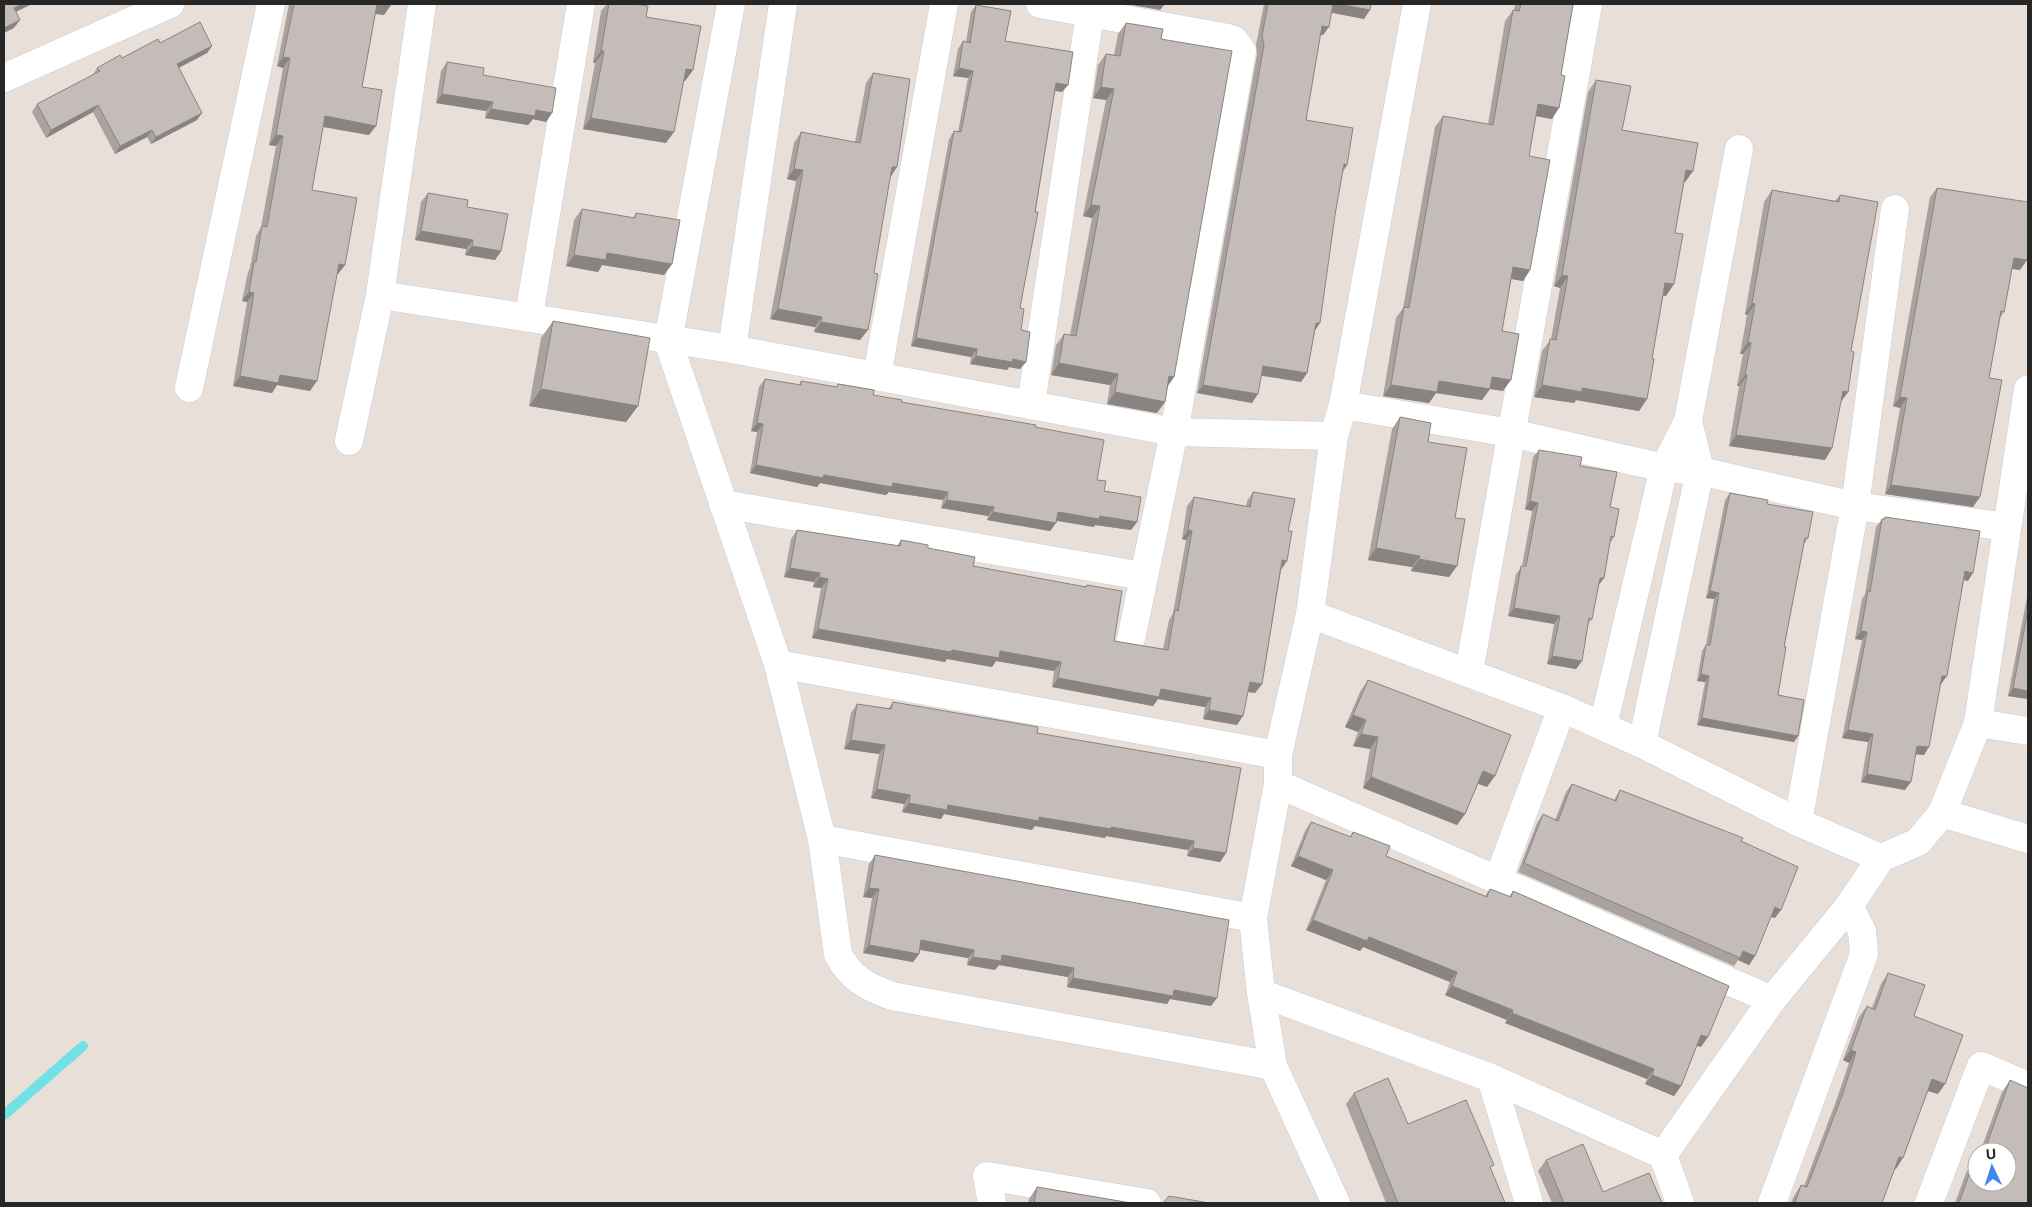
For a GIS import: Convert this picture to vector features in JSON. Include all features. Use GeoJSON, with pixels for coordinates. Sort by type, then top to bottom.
{"type":"FeatureCollection","features":[{"type":"Feature","properties":{"kind":"street"},"geometry":{"type":"LineString","coordinates":[[4,78],[170,4]]}},
{"type":"Feature","properties":{"kind":"street"},"geometry":{"type":"LineString","coordinates":[[189,388],[271,4]]}},
{"type":"Feature","properties":{"kind":"street"},"geometry":{"type":"LineString","coordinates":[[349,441],[380,295],[422,4]]}},
{"type":"Feature","properties":{"kind":"street"},"geometry":{"type":"LineString","coordinates":[[529,316],[582,4]]}},
{"type":"Feature","properties":{"kind":"street"},"geometry":{"type":"LineString","coordinates":[[731,4],[668,341],[778,664],[822,839],[838,954],[844,967],[865,985],[892,996],[1273,1066]]}},
{"type":"Feature","properties":{"kind":"street"},"geometry":{"type":"LineString","coordinates":[[732,349],[783,4]]}},
{"type":"Feature","properties":{"kind":"street"},"geometry":{"type":"LineString","coordinates":[[878,376],[944,4]]}},
{"type":"Feature","properties":{"kind":"street"},"geometry":{"type":"LineString","coordinates":[[1040,4],[1228,38],[1234,40],[1242,51],[1174,432],[1131,639]]}},
{"type":"Feature","properties":{"kind":"street"},"geometry":{"type":"LineString","coordinates":[[1336,1203],[1273,1066],[1261,993],[1253,918],[1278,784],[1278,755],[1310,614],[1334,436],[1343,405],[1416,4]]}},
{"type":"Feature","properties":{"kind":"street"},"geometry":{"type":"LineString","coordinates":[[1468,672],[1588,4]]}},
{"type":"Feature","properties":{"kind":"street"},"geometry":{"type":"LineString","coordinates":[[1031,404],[1090,14]]}},
{"type":"Feature","properties":{"kind":"street"},"geometry":{"type":"LineString","coordinates":[[1603,726],[1664,468],[1688,421],[1739,149]]}},
{"type":"Feature","properties":{"kind":"street"},"geometry":{"type":"LineString","coordinates":[[1798,822],[1856,506],[1895,209]]}},
{"type":"Feature","properties":{"kind":"street"},"geometry":{"type":"LineString","coordinates":[[380,295],[529,316],[668,341],[732,349],[1174,432],[1334,436]]}},
{"type":"Feature","properties":{"kind":"street"},"geometry":{"type":"LineString","coordinates":[[1663,1155],[1772,1000],[1849,906],[1881,858],[1918,842],[1942,813],[1978,723],[2028,389]]}},
{"type":"Feature","properties":{"kind":"street"},"geometry":{"type":"LineString","coordinates":[[1343,405],[1511,433],[1664,468],[1700,471],[1856,506],[2007,527]]}},
{"type":"Feature","properties":{"kind":"street"},"geometry":{"type":"LineString","coordinates":[[1642,744],[1700,471],[1688,421]]}},
{"type":"Feature","properties":{"kind":"street"},"geometry":{"type":"LineString","coordinates":[[723,504],[1143,576]]}},
{"type":"Feature","properties":{"kind":"street"},"geometry":{"type":"LineString","coordinates":[[1310,614],[1562,708],[1642,744],[1798,822],[1881,858]]}},
{"type":"Feature","properties":{"kind":"street"},"geometry":{"type":"LineString","coordinates":[[778,664],[1278,755]]}},
{"type":"Feature","properties":{"kind":"street"},"geometry":{"type":"LineString","coordinates":[[1498,880],[1562,708]]}},
{"type":"Feature","properties":{"kind":"street"},"geometry":{"type":"LineString","coordinates":[[1978,723],[2028,731]]}},
{"type":"Feature","properties":{"kind":"street"},"geometry":{"type":"LineString","coordinates":[[1278,784],[1772,1000]]}},
{"type":"Feature","properties":{"kind":"street"},"geometry":{"type":"LineString","coordinates":[[1942,813],[2028,839]]}},
{"type":"Feature","properties":{"kind":"street"},"geometry":{"type":"LineString","coordinates":[[822,839],[1253,918]]}},
{"type":"Feature","properties":{"kind":"street"},"geometry":{"type":"LineString","coordinates":[[1772,1203],[1864,954],[1862,931],[1849,906]]}},
{"type":"Feature","properties":{"kind":"street"},"geometry":{"type":"LineString","coordinates":[[1261,993],[1491,1078],[1663,1155],[1680,1203]]}},
{"type":"Feature","properties":{"kind":"street"},"geometry":{"type":"LineString","coordinates":[[1929,1203],[1981,1066],[2028,1086]]}},
{"type":"Feature","properties":{"kind":"street"},"geometry":{"type":"LineString","coordinates":[[1491,1078],[1529,1203]]}},
{"type":"Feature","properties":{"kind":"street"},"geometry":{"type":"LineString","coordinates":[[992,1203],[987,1176],[1147,1203]]}},
{"type":"Feature","properties":{"kind":"building"},"geometry":{"type":"Polygon","coordinates":[[[4,4],[22,4],[14,8],[20,20],[4,28],[4,4]]]}},
{"type":"Feature","properties":{"kind":"building"},"geometry":{"type":"Polygon","coordinates":[[[294,4],[377,4],[362,87],[382,90],[376,126],[325,116],[312,190],[357,198],[345,265],[339,264],[317,381],[280,375],[278,383],[240,376],[254,293],[249,292],[254,262],[256,262],[262,226],[267,227],[283,136],[276,135],[290,58],[283,57],[294,4]]]}},
{"type":"Feature","properties":{"kind":"building"},"geometry":{"type":"Polygon","coordinates":[[[609,4],[648,6],[646,17],[701,26],[693,70],[686,69],[674,132],[591,118],[604,51],[601,51],[609,4]]]}},
{"type":"Feature","properties":{"kind":"building"},"geometry":{"type":"Polygon","coordinates":[[[1268,4],[1333,4],[1329,27],[1322,26],[1306,120],[1353,128],[1347,165],[1344,164],[1335,215],[1320,323],[1316,323],[1307,373],[1263,366],[1258,394],[1203,385],[1264,45],[1262,36],[1268,4]]]}},
{"type":"Feature","properties":{"kind":"building"},"geometry":{"type":"Polygon","coordinates":[[[1338,4],[1371,4],[1370,10],[1338,4]]]}},
{"type":"Feature","properties":{"kind":"building"},"geometry":{"type":"Polygon","coordinates":[[[1521,4],[1573,4],[1561,75],[1565,76],[1559,108],[1538,104],[1529,156],[1550,160],[1530,270],[1513,267],[1502,331],[1519,334],[1511,380],[1492,377],[1490,389],[1439,381],[1437,392],[1391,385],[1404,307],[1409,308],[1443,116],[1493,125],[1513,10],[1519,11],[1521,4]]]}},
{"type":"Feature","properties":{"kind":"building"},"geometry":{"type":"Polygon","coordinates":[[[976,5],[1011,11],[1005,41],[1073,52],[1068,85],[1056,83],[1035,212],[1038,212],[1020,308],[1024,309],[1021,330],[1030,332],[1026,362],[1013,359],[1012,362],[976,356],[977,349],[916,338],[954,131],[961,132],[973,71],[959,68],[963,41],[970,43],[976,5]]]}},
{"type":"Feature","properties":{"kind":"building"},"geometry":{"type":"Polygon","coordinates":[[[200,22],[212,46],[177,64],[202,113],[156,137],[152,130],[120,146],[98,105],[51,130],[37,104],[100,71],[97,68],[120,55],[122,58],[158,39],[160,43],[200,22]]]}},
{"type":"Feature","properties":{"kind":"building"},"geometry":{"type":"Polygon","coordinates":[[[1126,23],[1163,29],[1161,39],[1232,51],[1174,377],[1169,376],[1165,402],[1115,392],[1118,374],[1059,363],[1064,334],[1076,336],[1100,206],[1091,205],[1114,89],[1101,87],[1106,54],[1120,56],[1126,23]]]}},
{"type":"Feature","properties":{"kind":"building"},"geometry":{"type":"Polygon","coordinates":[[[447,62],[484,68],[483,75],[556,88],[552,113],[536,110],[535,116],[491,109],[493,102],[442,94],[447,62]]]}},
{"type":"Feature","properties":{"kind":"building"},"geometry":{"type":"Polygon","coordinates":[[[873,73],[910,79],[897,167],[892,167],[874,273],[878,274],[868,330],[821,322],[822,317],[778,309],[803,170],[794,169],[801,132],[860,143],[873,73]]]}},
{"type":"Feature","properties":{"kind":"building"},"geometry":{"type":"Polygon","coordinates":[[[1596,80],[1631,86],[1622,130],[1698,143],[1693,171],[1686,170],[1675,233],[1683,234],[1674,284],[1665,283],[1647,399],[1582,388],[1582,392],[1542,385],[1550,339],[1556,340],[1568,276],[1562,275],[1596,80]]]}},
{"type":"Feature","properties":{"kind":"building"},"geometry":{"type":"Polygon","coordinates":[[[1937,188],[2028,202],[2027,260],[2014,258],[2004,312],[2001,311],[1989,378],[2002,380],[1980,497],[1891,485],[1907,398],[1900,397],[1937,188]]]}},
{"type":"Feature","properties":{"kind":"building"},"geometry":{"type":"Polygon","coordinates":[[[1772,190],[1839,202],[1840,195],[1878,202],[1851,351],[1854,352],[1848,392],[1843,391],[1832,448],[1736,435],[1751,343],[1748,342],[1755,304],[1752,303],[1772,190]]]}},
{"type":"Feature","properties":{"kind":"building"},"geometry":{"type":"Polygon","coordinates":[[[428,193],[468,200],[467,207],[508,214],[501,251],[472,246],[473,240],[421,231],[428,193]]]}},
{"type":"Feature","properties":{"kind":"building"},"geometry":{"type":"Polygon","coordinates":[[[582,209],[635,218],[636,213],[680,220],[672,264],[607,253],[606,260],[574,255],[582,209]]]}},
{"type":"Feature","properties":{"kind":"building"},"geometry":{"type":"Polygon","coordinates":[[[553,321],[650,338],[638,406],[541,389],[553,321]]]}},
{"type":"Feature","properties":{"kind":"building"},"geometry":{"type":"Polygon","coordinates":[[[765,379],[801,385],[801,381],[837,387],[838,384],[874,390],[873,395],[902,400],[901,402],[1036,425],[1035,427],[1104,440],[1097,480],[1106,481],[1104,491],[1141,497],[1137,522],[1100,516],[1099,519],[1058,512],[1056,523],[993,512],[994,507],[947,500],[948,492],[893,483],[892,487],[824,475],[823,478],[756,465],[763,424],[757,423],[765,379]]]}},
{"type":"Feature","properties":{"kind":"building"},"geometry":{"type":"Polygon","coordinates":[[[1400,417],[1431,423],[1428,442],[1467,448],[1455,518],[1465,519],[1457,566],[1419,559],[1420,556],[1376,548],[1400,417]]]}},
{"type":"Feature","properties":{"kind":"building"},"geometry":{"type":"Polygon","coordinates":[[[1539,450],[1582,457],[1580,466],[1617,472],[1610,507],[1619,509],[1614,537],[1611,536],[1604,578],[1600,578],[1592,619],[1589,618],[1582,661],[1552,656],[1560,616],[1514,608],[1521,566],[1526,566],[1538,503],[1530,501],[1539,450]]]}},
{"type":"Feature","properties":{"kind":"building"},"geometry":{"type":"Polygon","coordinates":[[[1253,492],[1295,499],[1288,531],[1292,531],[1287,561],[1282,560],[1262,684],[1250,682],[1243,716],[1209,710],[1211,698],[1161,689],[1159,697],[1058,678],[1061,662],[1000,651],[999,658],[952,650],[951,652],[818,629],[828,579],[819,577],[820,573],[790,568],[797,530],[900,546],[901,540],[928,545],[928,548],[975,557],[973,566],[1086,587],[1087,585],[1122,591],[1114,641],[1168,650],[1175,610],[1178,611],[1192,531],[1188,530],[1194,497],[1250,507],[1253,492]]]}},
{"type":"Feature","properties":{"kind":"building"},"geometry":{"type":"Polygon","coordinates":[[[1730,493],[1768,500],[1767,504],[1813,512],[1808,538],[1805,538],[1784,647],[1786,647],[1778,695],[1804,700],[1798,736],[1702,718],[1709,676],[1701,674],[1706,645],[1710,645],[1719,593],[1710,591],[1730,493]]]}},
{"type":"Feature","properties":{"kind":"building"},"geometry":{"type":"Polygon","coordinates":[[[1885,517],[1980,531],[1973,573],[1965,571],[1947,676],[1942,676],[1929,747],[1917,746],[1911,782],[1867,774],[1873,734],[1848,730],[1867,632],[1861,631],[1868,591],[1870,592],[1882,519],[1885,519],[1885,517]]]}},
{"type":"Feature","properties":{"kind":"building"},"geometry":{"type":"Polygon","coordinates":[[[2028,610],[2028,691],[2013,688],[2028,610]]]}},
{"type":"Feature","properties":{"kind":"building"},"geometry":{"type":"Polygon","coordinates":[[[1368,680],[1511,735],[1495,776],[1483,771],[1465,814],[1371,777],[1378,737],[1361,734],[1366,720],[1353,715],[1368,680]]]}},
{"type":"Feature","properties":{"kind":"building"},"geometry":{"type":"Polygon","coordinates":[[[893,702],[1038,727],[1037,733],[1241,768],[1226,853],[1193,848],[1194,841],[1111,827],[1111,829],[1039,817],[1039,821],[948,805],[947,810],[909,803],[910,795],[877,789],[885,745],[851,740],[857,704],[891,709],[893,702]]]}},
{"type":"Feature","properties":{"kind":"building"},"geometry":{"type":"Polygon","coordinates":[[[1572,784],[1616,801],[1620,790],[1743,838],[1741,841],[1798,867],[1781,910],[1775,907],[1755,956],[1743,951],[1740,958],[1524,863],[1543,814],[1558,821],[1572,784]]]}},
{"type":"Feature","properties":{"kind":"building"},"geometry":{"type":"Polygon","coordinates":[[[1311,822],[1351,837],[1353,832],[1390,846],[1386,856],[1487,897],[1490,889],[1511,897],[1513,891],[1729,986],[1708,1037],[1701,1035],[1681,1086],[1652,1075],[1654,1069],[1512,1013],[1513,1010],[1452,986],[1457,972],[1369,937],[1367,941],[1313,920],[1333,870],[1298,856],[1311,822]]]}},
{"type":"Feature","properties":{"kind":"building"},"geometry":{"type":"Polygon","coordinates":[[[875,855],[1229,920],[1217,998],[1174,990],[1173,996],[1073,978],[1074,968],[1002,955],[1001,961],[973,957],[974,950],[921,940],[919,954],[869,945],[879,889],[869,888],[875,855]]]}},
{"type":"Feature","properties":{"kind":"building"},"geometry":{"type":"Polygon","coordinates":[[[1888,973],[1925,985],[1914,1016],[1963,1035],[1945,1084],[1932,1079],[1903,1158],[1899,1157],[1882,1203],[1795,1203],[1801,1185],[1807,1187],[1843,1093],[1856,1052],[1851,1050],[1867,1006],[1875,1010],[1888,973]]]}},
{"type":"Feature","properties":{"kind":"building"},"geometry":{"type":"Polygon","coordinates":[[[1388,1078],[1408,1124],[1466,1100],[1494,1165],[1490,1167],[1505,1203],[1398,1203],[1354,1093],[1388,1078]]]}},
{"type":"Feature","properties":{"kind":"building"},"geometry":{"type":"Polygon","coordinates":[[[2010,1080],[2028,1088],[2028,1203],[1959,1203],[1967,1181],[1967,1192],[2017,1192],[2017,1142],[1988,1142],[2010,1080]]]}},
{"type":"Feature","properties":{"kind":"building"},"geometry":{"type":"Polygon","coordinates":[[[1583,1144],[1603,1192],[1649,1173],[1662,1203],[1564,1203],[1546,1160],[1583,1144]]]}},
{"type":"Feature","properties":{"kind":"building"},"geometry":{"type":"Polygon","coordinates":[[[1037,1187],[1131,1203],[1034,1203],[1037,1187]]]}},
{"type":"Feature","properties":{"kind":"building"},"geometry":{"type":"Polygon","coordinates":[[[1169,1196],[1209,1203],[1163,1203],[1169,1196]]]}},
{"type":"Feature","properties":{"kind":"waterway"},"geometry":{"type":"LineString","coordinates":[[4,1115],[83,1046]]}}]}
